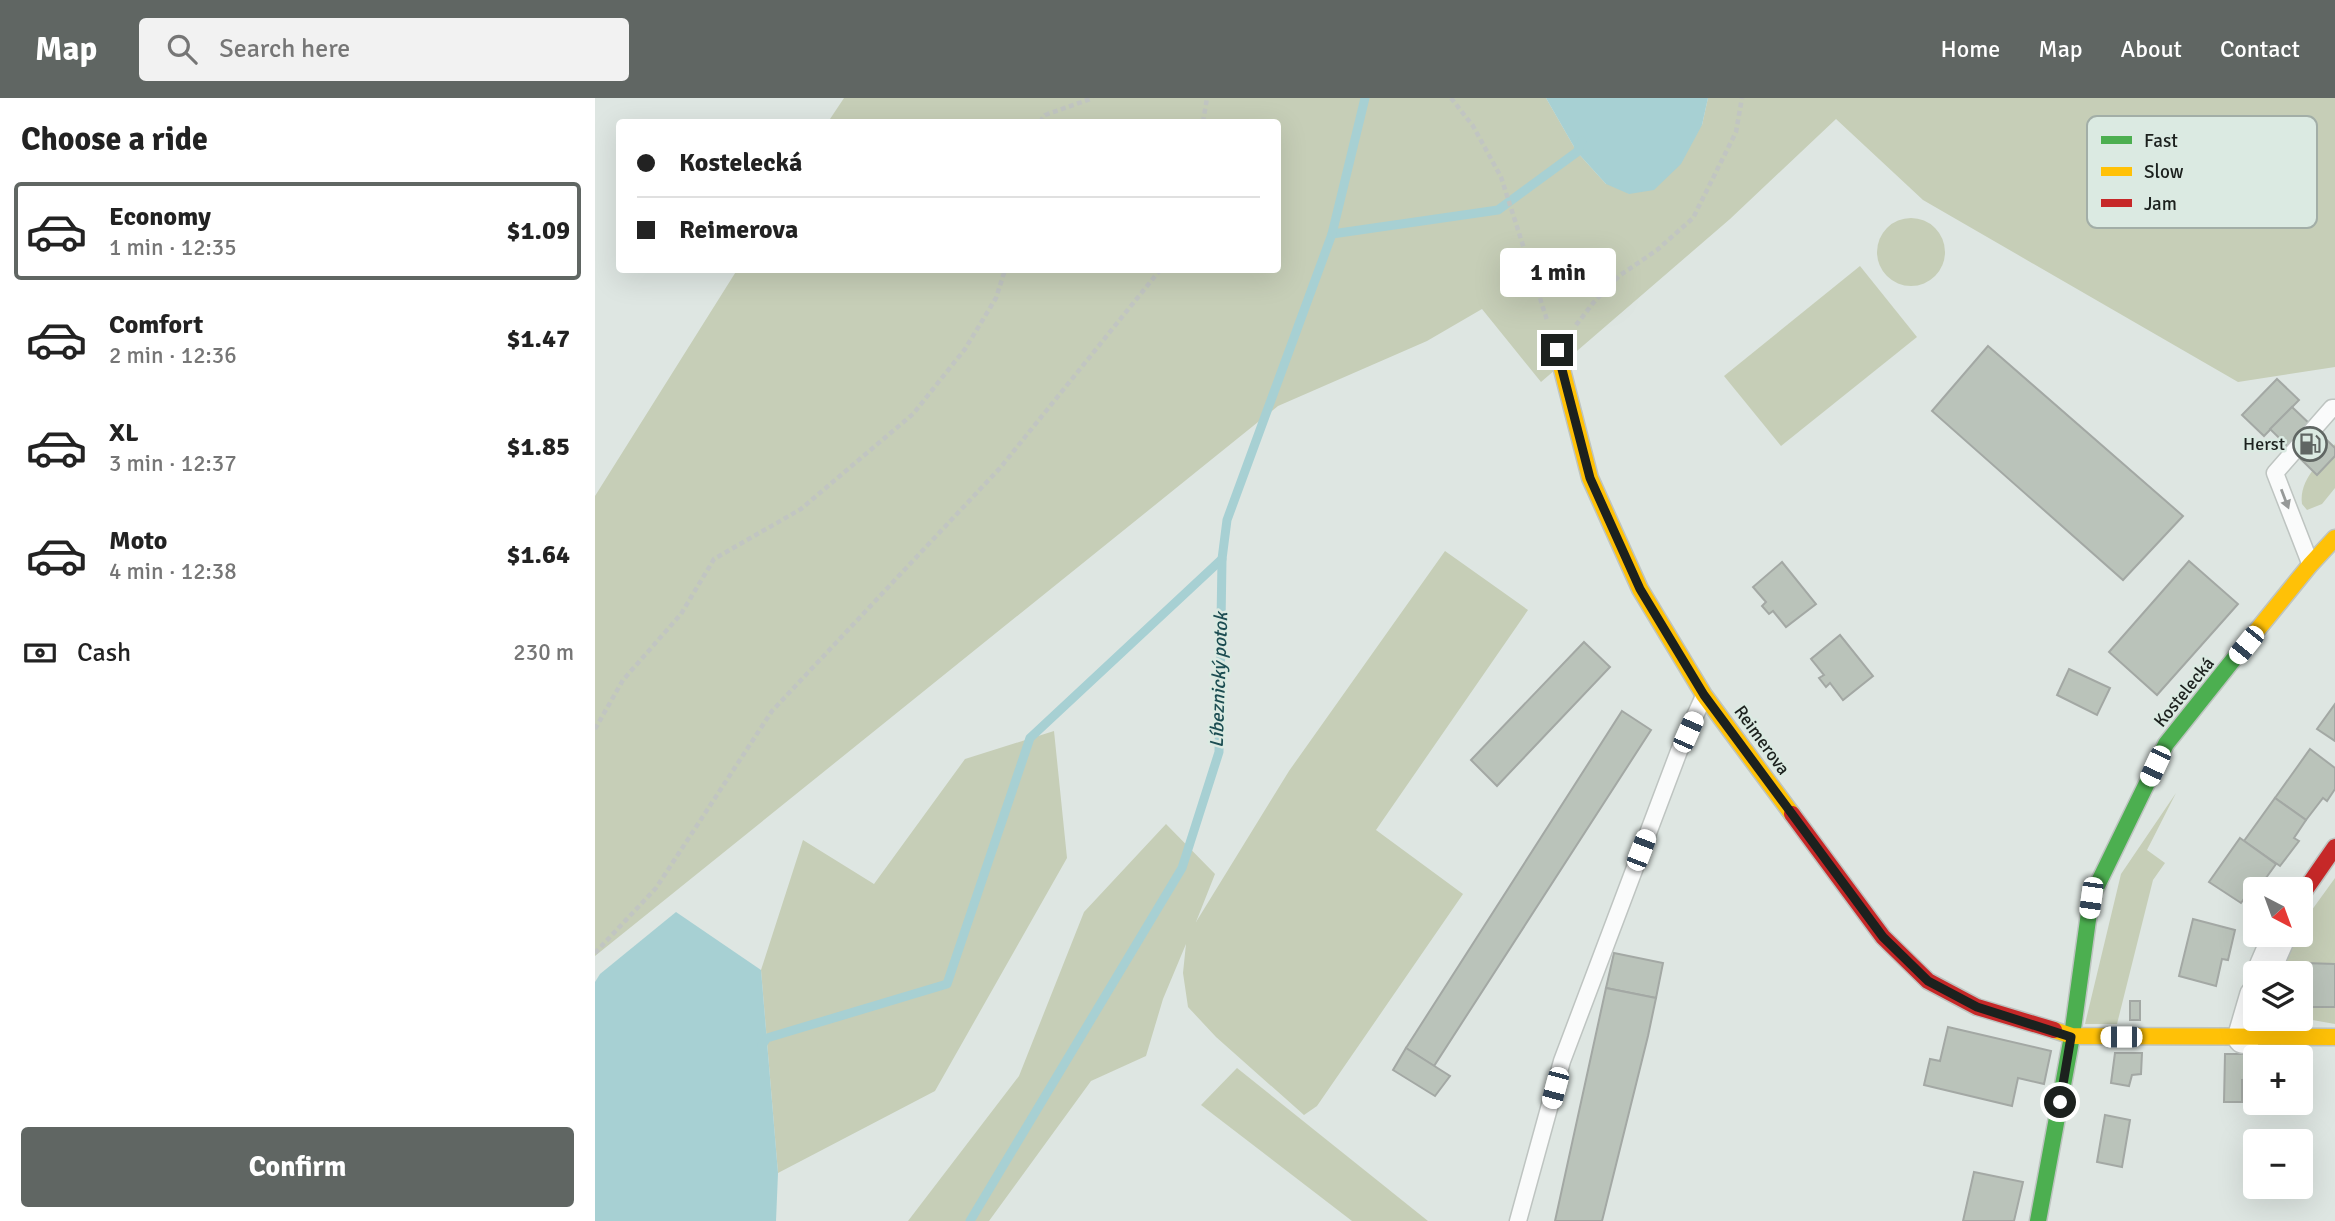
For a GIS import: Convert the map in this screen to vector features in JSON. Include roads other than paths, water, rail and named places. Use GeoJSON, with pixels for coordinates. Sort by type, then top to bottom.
{"type":"FeatureCollection","features":[{"type":"Feature","properties":{"kind":"street","name":"Reimerova"},"geometry":{"type":"LineString","coordinates":[[1557,350],[1590,478],[1640,589],[1704,695],[1883,937],[1928,981],[1977,1007],[2071,1037],[2335,1037]]}},
{"type":"Feature","properties":{"kind":"street","name":"Kostelecká"},"geometry":{"type":"LineString","coordinates":[[2039,1221],[2071,1037],[2091,898],[2166,744],[2335,538]]}},
{"type":"Feature","properties":{"kind":"street"},"geometry":{"type":"LineString","coordinates":[[2313,879],[2335,847]]}},
{"type":"Feature","properties":{"kind":"street"},"geometry":{"type":"LineString","coordinates":[[2244,1037],[2246,1031]]}},
{"type":"Feature","properties":{"kind":"lane"},"geometry":{"type":"LineString","coordinates":[[2311,565],[2275,473],[2332,408],[2335,408]]}},
{"type":"Feature","properties":{"kind":"lane"},"geometry":{"type":"LineString","coordinates":[[1518,1221],[1562,1061],[1679,751],[1704,695]]}},
{"type":"Feature","properties":{"kind":"water"},"geometry":{"type":"Polygon","coordinates":[[[1546,98],[1708,98],[1702,125],[1681,164],[1654,190],[1629,194],[1606,184],[1577,152],[1546,98]]]}},
{"type":"Feature","properties":{"kind":"water"},"geometry":{"type":"Polygon","coordinates":[[[676,912],[761,970],[778,1173],[776,1221],[595,1221],[595,982],[600,974],[676,912]]]}},
{"type":"Feature","properties":{"kind":"waterway","name":"Líbeznický potok"},"geometry":{"type":"LineString","coordinates":[[970,1221],[1182,868],[1219,752],[1222,559],[1227,520],[1332,234],[1365,98]]}},
{"type":"Feature","properties":{"kind":"waterway"},"geometry":{"type":"LineString","coordinates":[[1332,234],[1498,210],[1577,152],[1582,141]]}},
{"type":"Feature","properties":{"kind":"waterway"},"geometry":{"type":"LineString","coordinates":[[762,1045],[767,1038],[947,984],[1030,738],[1222,559]]}},
{"type":"Feature","properties":{"kind":"place","name":"Herst"},"geometry":{"type":"Point","coordinates":[2310,444]}}]}
